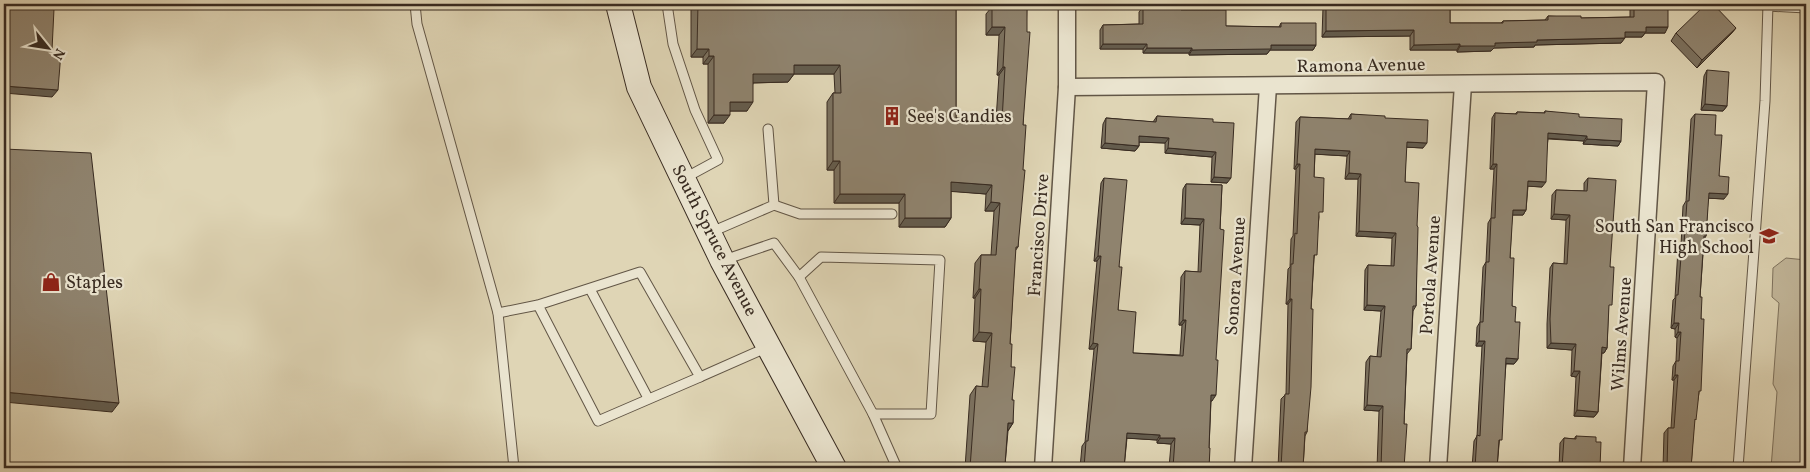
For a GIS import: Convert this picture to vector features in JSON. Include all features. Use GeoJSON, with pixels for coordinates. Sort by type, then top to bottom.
{"type":"FeatureCollection","features":[{"type":"Feature","properties":{"kind":"main road","name":"South Spruce Avenue"},"geometry":{"type":"LineString","coordinates":[[618,4],[639,87],[722,260],[834,468]]}},
{"type":"Feature","properties":{"kind":"street","name":"Francisco Drive"},"geometry":{"type":"LineString","coordinates":[[1043,468],[1067,87],[1066,4]]}},
{"type":"Feature","properties":{"kind":"street","name":"Ramona Avenue"},"geometry":{"type":"LineString","coordinates":[[1067,87],[1656,82]]}},
{"type":"Feature","properties":{"kind":"street","name":"Wilms Avenue"},"geometry":{"type":"LineString","coordinates":[[1632,468],[1656,82]]}},
{"type":"Feature","properties":{"kind":"street","name":"Portola Avenue"},"geometry":{"type":"LineString","coordinates":[[1438,468],[1463,84]]}},
{"type":"Feature","properties":{"kind":"street","name":"Sonora Avenue"},"geometry":{"type":"LineString","coordinates":[[1243,468],[1268,86]]}},
{"type":"Feature","properties":{"kind":"lane"},"geometry":{"type":"LineString","coordinates":[[415,4],[417,24],[498,313],[514,468]]}},
{"type":"Feature","properties":{"kind":"lane"},"geometry":{"type":"LineString","coordinates":[[667,4],[673,44],[695,110],[718,160],[683,179]]}},
{"type":"Feature","properties":{"kind":"lane"},"geometry":{"type":"LineString","coordinates":[[1738,468],[1764,111],[1768,5],[1806,8]]}},
{"type":"Feature","properties":{"kind":"lane"},"geometry":{"type":"LineString","coordinates":[[768,129],[774,204]]}},
{"type":"Feature","properties":{"kind":"lane"},"geometry":{"type":"LineString","coordinates":[[709,233],[774,204],[800,214],[892,214]]}},
{"type":"Feature","properties":{"kind":"lane"},"geometry":{"type":"LineString","coordinates":[[722,260],[774,243],[799,277],[872,414],[897,468]]}},
{"type":"Feature","properties":{"kind":"lane"},"geometry":{"type":"LineString","coordinates":[[799,277],[821,257],[940,260],[931,414],[872,414]]}},
{"type":"Feature","properties":{"kind":"lane"},"geometry":{"type":"LineString","coordinates":[[498,313],[538,305],[640,272],[700,376]]}},
{"type":"Feature","properties":{"kind":"lane"},"geometry":{"type":"LineString","coordinates":[[590,288],[648,398]]}},
{"type":"Feature","properties":{"kind":"lane"},"geometry":{"type":"LineString","coordinates":[[538,305],[598,421],[769,347]]}},
{"type":"Feature","properties":{"kind":"shaded area"},"geometry":{"type":"Polygon","coordinates":[[[1786,258],[1806,260],[1806,468],[1771,468],[1777,392],[1773,384],[1779,303],[1772,297],[1773,268],[1786,258]]]}},
{"type":"Feature","properties":{"kind":"building"},"geometry":{"type":"Polygon","coordinates":[[[4,4],[42,4],[42,8],[54,9],[52,50],[61,52],[58,90],[4,86],[4,4]]]}},
{"type":"Feature","properties":{"kind":"building","name":"See's Candies"},"geometry":{"type":"Polygon","coordinates":[[[698,4],[956,4],[956,118],[1002,121],[1005,27],[992,27],[992,6],[997,6],[997,4],[1027,4],[1027,32],[1030,32],[1023,125],[1026,125],[1023,170],[1025,170],[1018,247],[1016,247],[1010,344],[1012,344],[1011,367],[1015,367],[1012,400],[1014,400],[1013,423],[1008,423],[1005,465],[1002,465],[1001,468],[970,468],[976,386],[988,387],[992,333],[979,332],[981,289],[979,289],[981,255],[996,255],[1000,203],[991,202],[992,185],[951,182],[951,218],[905,218],[905,194],[840,194],[840,161],[833,161],[833,93],[841,93],[840,65],[794,65],[794,74],[753,74],[753,102],[730,102],[730,115],[714,115],[714,56],[709,56],[709,49],[697,49],[698,4]]]}},
{"type":"Feature","properties":{"kind":"building"},"geometry":{"type":"Polygon","coordinates":[[[1326,4],[1429,7],[1429,4],[1450,4],[1450,23],[1503,23],[1503,21],[1548,20],[1548,16],[1581,16],[1581,18],[1634,17],[1634,4],[1651,4],[1651,7],[1668,7],[1668,27],[1646,27],[1646,32],[1625,32],[1625,38],[1537,40],[1537,42],[1495,43],[1495,46],[1460,46],[1460,44],[1414,45],[1414,30],[1326,31],[1326,4]]]}},
{"type":"Feature","properties":{"kind":"building"},"geometry":{"type":"Polygon","coordinates":[[[1706,4],[1713,4],[1736,28],[1702,60],[1676,33],[1706,4]]]}},
{"type":"Feature","properties":{"kind":"building"},"geometry":{"type":"Polygon","coordinates":[[[1143,7],[1181,7],[1181,10],[1226,10],[1226,26],[1281,27],[1281,23],[1316,23],[1316,45],[1271,45],[1271,49],[1192,50],[1192,48],[1147,48],[1147,44],[1103,44],[1103,25],[1143,24],[1143,7]]]}},
{"type":"Feature","properties":{"kind":"building"},"geometry":{"type":"Polygon","coordinates":[[[1707,70],[1729,72],[1727,106],[1705,104],[1707,70]]]}},
{"type":"Feature","properties":{"kind":"building"},"geometry":{"type":"Polygon","coordinates":[[[1545,111],[1579,114],[1579,117],[1622,119],[1621,141],[1587,139],[1587,136],[1548,133],[1546,182],[1528,181],[1526,210],[1513,210],[1510,258],[1514,258],[1512,306],[1516,307],[1515,322],[1520,322],[1518,359],[1506,358],[1502,440],[1499,440],[1497,468],[1475,468],[1477,435],[1480,436],[1485,341],[1479,341],[1480,322],[1483,322],[1486,262],[1489,262],[1491,218],[1495,218],[1497,164],[1493,164],[1495,113],[1545,113],[1545,111]]]}},
{"type":"Feature","properties":{"kind":"building"},"geometry":{"type":"Polygon","coordinates":[[[1351,114],[1428,120],[1427,143],[1407,142],[1405,182],[1419,183],[1416,306],[1413,306],[1411,349],[1407,349],[1404,424],[1407,424],[1404,468],[1381,468],[1383,406],[1367,405],[1370,356],[1381,357],[1385,306],[1367,305],[1368,265],[1394,266],[1396,233],[1359,231],[1361,174],[1349,173],[1350,151],[1315,149],[1314,177],[1324,178],[1323,212],[1319,212],[1317,255],[1314,255],[1311,309],[1313,309],[1311,387],[1307,432],[1305,432],[1303,468],[1281,468],[1285,394],[1289,394],[1292,299],[1290,299],[1291,264],[1293,264],[1295,233],[1297,234],[1300,164],[1297,164],[1300,117],[1351,119],[1351,114]]]}},
{"type":"Feature","properties":{"kind":"building"},"geometry":{"type":"Polygon","coordinates":[[[1695,114],[1716,115],[1715,135],[1722,135],[1719,176],[1729,177],[1728,194],[1709,193],[1700,297],[1702,297],[1701,319],[1704,319],[1701,391],[1699,391],[1695,419],[1691,468],[1667,468],[1668,428],[1674,428],[1678,375],[1675,375],[1676,361],[1679,361],[1681,332],[1678,332],[1679,323],[1674,323],[1676,295],[1678,295],[1682,244],[1684,244],[1687,201],[1689,201],[1695,114]]]}},
{"type":"Feature","properties":{"kind":"building"},"geometry":{"type":"Polygon","coordinates":[[[1157,116],[1213,119],[1213,122],[1234,123],[1231,178],[1214,177],[1216,152],[1168,148],[1169,138],[1139,136],[1139,146],[1105,143],[1106,118],[1156,122],[1157,116]]]}},
{"type":"Feature","properties":{"kind":"building","name":"Staples"},"geometry":{"type":"Polygon","coordinates":[[[4,149],[91,153],[119,403],[4,392],[4,149]]]}},
{"type":"Feature","properties":{"kind":"building"},"geometry":{"type":"Polygon","coordinates":[[[1104,178],[1127,180],[1119,267],[1122,267],[1118,310],[1136,312],[1133,353],[1183,356],[1186,320],[1183,320],[1185,271],[1201,272],[1204,219],[1185,218],[1186,184],[1222,185],[1220,229],[1224,230],[1216,360],[1218,360],[1216,395],[1211,395],[1209,468],[1173,468],[1175,438],[1160,438],[1160,435],[1127,433],[1124,468],[1084,468],[1098,344],[1093,343],[1101,256],[1098,256],[1104,178]]]}},
{"type":"Feature","properties":{"kind":"building"},"geometry":{"type":"Polygon","coordinates":[[[1588,178],[1616,180],[1610,267],[1614,267],[1612,305],[1609,305],[1607,348],[1602,347],[1598,412],[1577,410],[1580,371],[1574,371],[1576,344],[1551,343],[1550,319],[1553,263],[1567,264],[1570,215],[1554,214],[1556,190],[1587,191],[1588,178]]]}},
{"type":"Feature","properties":{"kind":"building"},"geometry":{"type":"Polygon","coordinates":[[[1576,436],[1596,437],[1596,442],[1601,442],[1600,468],[1562,468],[1564,438],[1576,439],[1576,436]]]}},
{"type":"Feature","properties":{"kind":"place","name":"See's Candies"},"geometry":{"type":"Point","coordinates":[892,116]}},
{"type":"Feature","properties":{"kind":"place","name":"South San Francisco High School"},"geometry":{"type":"Point","coordinates":[1769,236]}},
{"type":"Feature","properties":{"kind":"place","name":"Staples"},"geometry":{"type":"Point","coordinates":[51,282]}}]}
